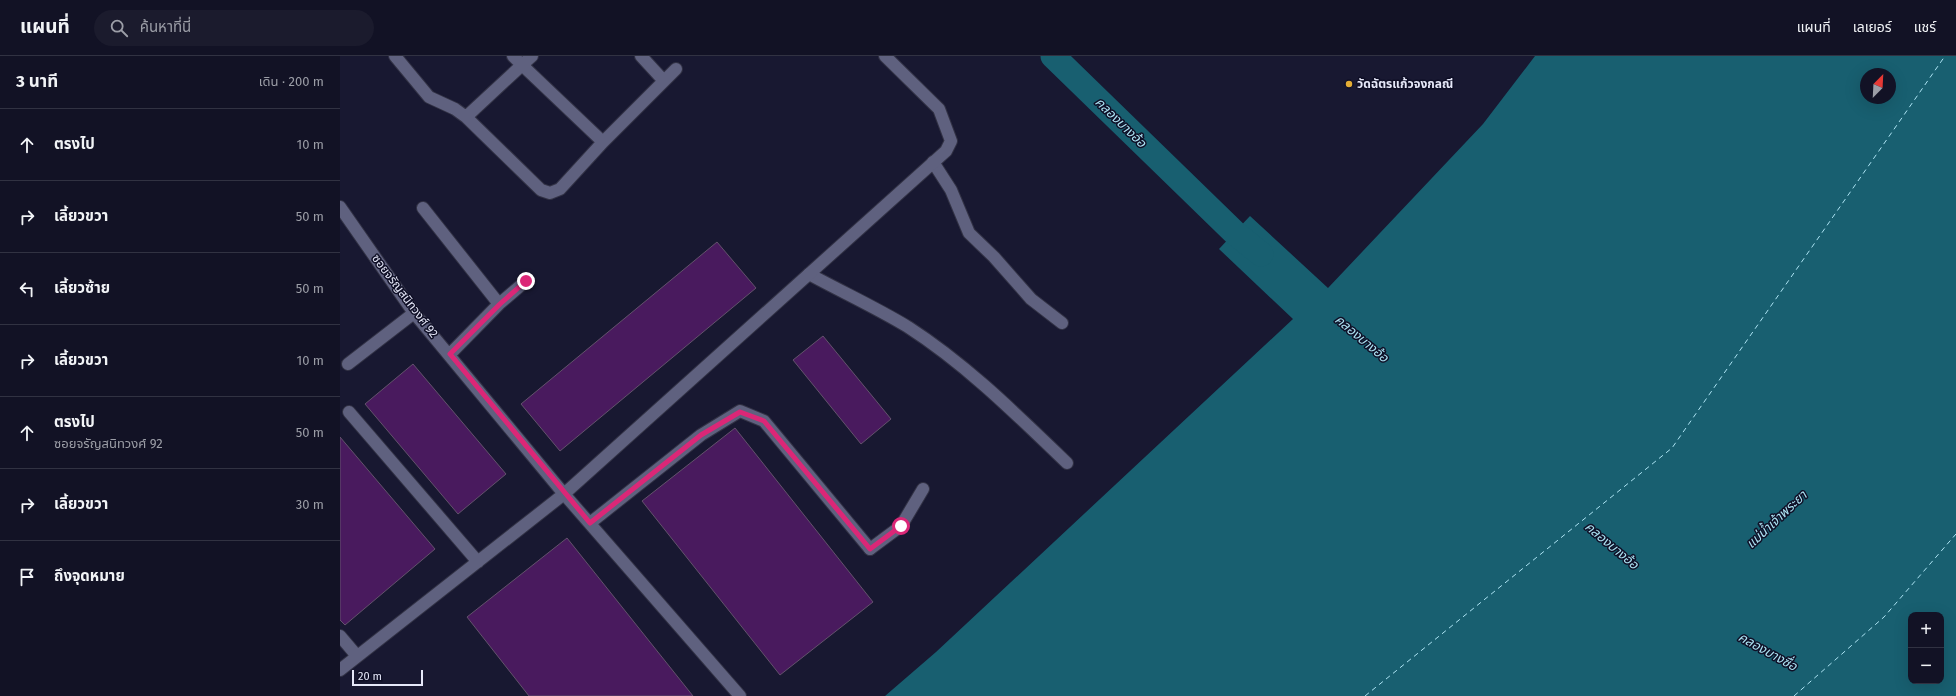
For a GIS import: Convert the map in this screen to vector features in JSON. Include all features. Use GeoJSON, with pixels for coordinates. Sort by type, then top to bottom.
{"type":"FeatureCollection","features":[{"type":"Feature","properties":{"kind":"street"},"geometry":{"type":"LineString","coordinates":[[395,56],[429,97],[455,109],[466,117],[541,190],[550,193],[560,189],[603,142],[676,69]]}},
{"type":"Feature","properties":{"kind":"street"},"geometry":{"type":"LineString","coordinates":[[466,117],[517,60],[532,56]]}},
{"type":"Feature","properties":{"kind":"street"},"geometry":{"type":"LineString","coordinates":[[641,56],[664,81]]}},
{"type":"Feature","properties":{"kind":"street"},"geometry":{"type":"LineString","coordinates":[[340,670],[564,494],[946,151],[950,141],[939,109],[885,56]]}},
{"type":"Feature","properties":{"kind":"street"},"geometry":{"type":"LineString","coordinates":[[517,60],[603,142]]}},
{"type":"Feature","properties":{"kind":"street"},"geometry":{"type":"LineString","coordinates":[[933,162],[951,190],[970,233],[1031,299],[1062,323]]}},
{"type":"Feature","properties":{"kind":"street"},"geometry":{"type":"LineString","coordinates":[[423,208],[500,304]]}},
{"type":"Feature","properties":{"kind":"street","name":"ซอยจรัญสนิทวงศ์ 92"},"geometry":{"type":"LineString","coordinates":[[342,212],[414,313],[450,354],[564,494],[740,696]]}},
{"type":"Feature","properties":{"kind":"street"},"geometry":{"type":"LineString","coordinates":[[809,274],[908,327],[968,371],[1016,413],[1067,463]]}},
{"type":"Feature","properties":{"kind":"street"},"geometry":{"type":"LineString","coordinates":[[450,354],[500,304],[526,281]]}},
{"type":"Feature","properties":{"kind":"street"},"geometry":{"type":"LineString","coordinates":[[348,364],[414,313]]}},
{"type":"Feature","properties":{"kind":"street"},"geometry":{"type":"LineString","coordinates":[[349,412],[478,562]]}},
{"type":"Feature","properties":{"kind":"street"},"geometry":{"type":"LineString","coordinates":[[590,523],[701,435],[740,412],[764,421],[870,549],[901,526],[923,489]]}},
{"type":"Feature","properties":{"kind":"street"},"geometry":{"type":"LineString","coordinates":[[340,636],[357,656]]}},
{"type":"Feature","properties":{"kind":"water"},"geometry":{"type":"Polygon","coordinates":[[[1535,56],[1956,56],[1956,696],[885,696],[936,652],[1293,319],[1219,249],[1250,216],[1328,288],[1483,124],[1535,56]]]}},
{"type":"Feature","properties":{"kind":"building"},"geometry":{"type":"Polygon","coordinates":[[[717,242],[756,288],[560,451],[521,404],[717,242]]]}},
{"type":"Feature","properties":{"kind":"building"},"geometry":{"type":"Polygon","coordinates":[[[823,336],[891,419],[861,444],[793,360],[823,336]]]}},
{"type":"Feature","properties":{"kind":"building"},"geometry":{"type":"Polygon","coordinates":[[[413,364],[506,474],[458,514],[365,404],[413,364]]]}},
{"type":"Feature","properties":{"kind":"building"},"geometry":{"type":"Polygon","coordinates":[[[735,428],[873,602],[780,675],[642,501],[735,428]]]}},
{"type":"Feature","properties":{"kind":"building"},"geometry":{"type":"Polygon","coordinates":[[[340,437],[435,549],[345,625],[340,620],[340,437]]]}},
{"type":"Feature","properties":{"kind":"building"},"geometry":{"type":"Polygon","coordinates":[[[567,538],[693,696],[529,696],[467,617],[567,538]]]}},
{"type":"Feature","properties":{"kind":"waterway","name":"คลองบางอ้อ"},"geometry":{"type":"LineString","coordinates":[[1053,56],[1235,233],[1261,254]]}},
{"type":"Feature","properties":{"kind":"ferry route"},"geometry":{"type":"LineString","coordinates":[[1365,696],[1672,448],[1945,56]]}},
{"type":"Feature","properties":{"kind":"ferry route"},"geometry":{"type":"LineString","coordinates":[[1794,696],[1884,617],[1956,534]]}},
{"type":"Feature","properties":{"kind":"place","name":"วัดฉัตรแก้วจงกลณี"},"geometry":{"type":"Point","coordinates":[1349,84]}},
{"type":"Feature","properties":{"kind":"route"},"geometry":{"type":"LineString","coordinates":[[526,281],[500,304],[450,354],[564,494],[590,523],[701,435],[740,412],[764,421],[870,549],[901,526]]}},
{"type":"Feature","properties":{"kind":"water label","name":"แม่น้ำเจ้าพระยา"},"geometry":{"type":"Point","coordinates":[1776,519]}},
{"type":"Feature","properties":{"kind":"water label","name":"คลองบางซื่อ"},"geometry":{"type":"Point","coordinates":[1768,651]}}]}
